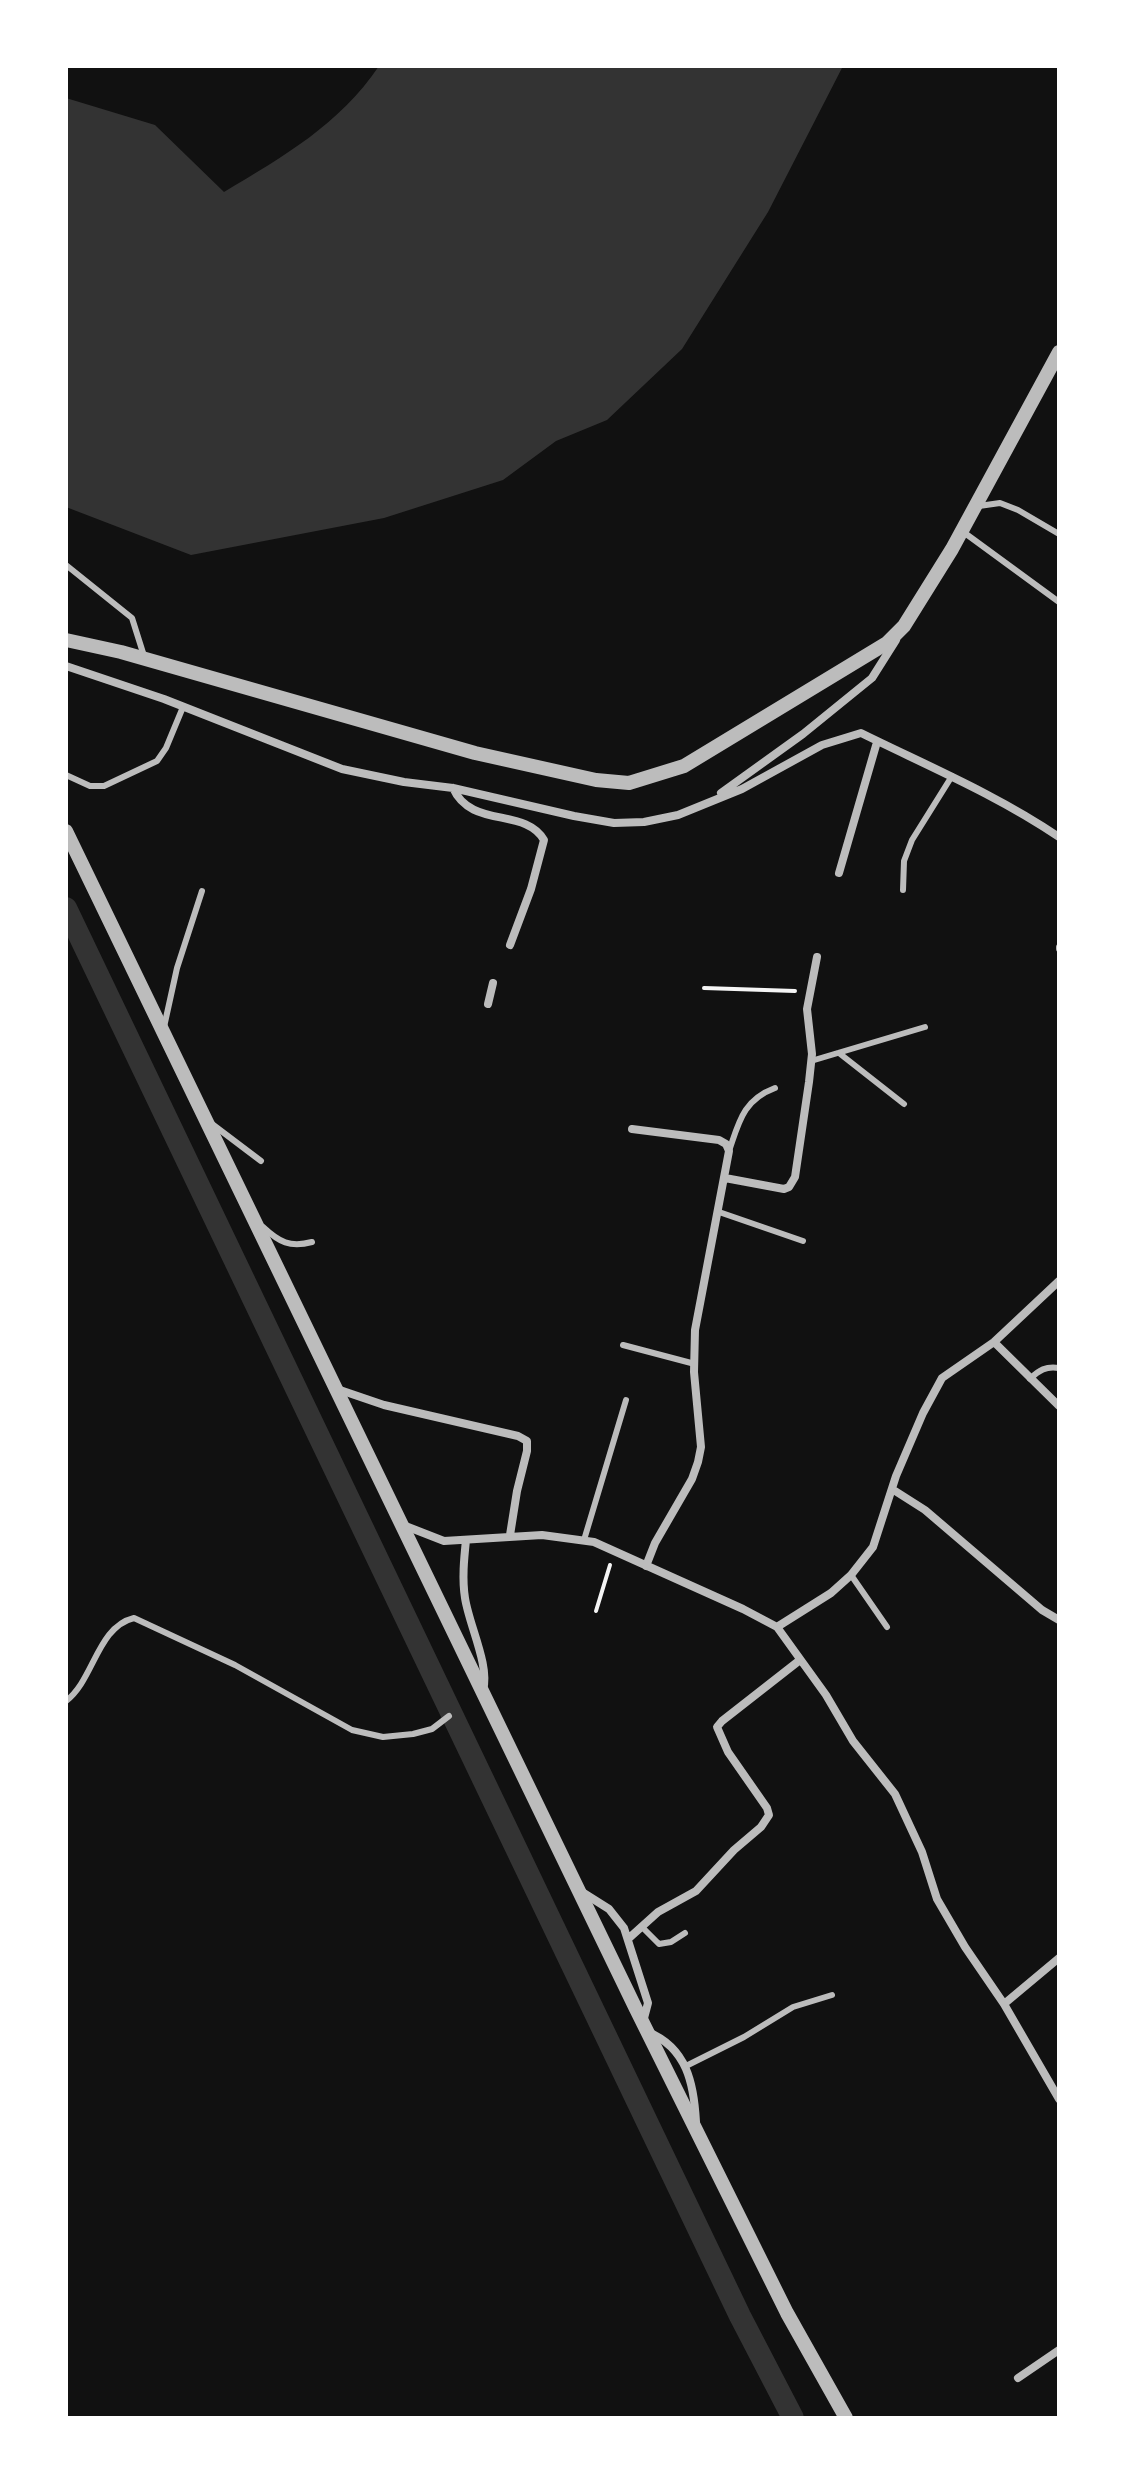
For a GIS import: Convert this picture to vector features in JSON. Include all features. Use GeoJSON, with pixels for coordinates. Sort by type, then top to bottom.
{"type":"FeatureCollection","features":[{"type":"Feature","properties":{"kind":"street"},"geometry":{"type":"LineString","coordinates":[[711,800],[803,734],[872,678],[962,531],[1059,352]]}},
{"type":"Feature","properties":{"kind":"street"},"geometry":{"type":"LineString","coordinates":[[66,640],[145,659],[475,753],[596,780],[629,783],[684,766],[887,643],[904,626]]}},
{"type":"Feature","properties":{"kind":"street"},"geometry":{"type":"LineString","coordinates":[[66,666],[183,707],[342,769],[453,788],[614,823],[644,822],[678,815],[742,789],[822,745],[861,733],[1014,808],[1059,837]]}},
{"type":"Feature","properties":{"kind":"street"},"geometry":{"type":"LineString","coordinates":[[839,873],[877,742]]}},
{"type":"Feature","properties":{"kind":"street"},"geometry":{"type":"LineString","coordinates":[[453,788],[459,802],[471,810],[535,827],[544,840],[531,889],[510,945]]}},
{"type":"Feature","properties":{"kind":"street"},"geometry":{"type":"LineString","coordinates":[[66,831],[402,1524],[478,1695],[578,1889],[812,2362],[846,2418]]}},
{"type":"Feature","properties":{"kind":"street"},"geometry":{"type":"LineString","coordinates":[[725,1178],[784,1189],[795,1177],[811,1061],[811,1041],[807,1028],[817,957]]}},
{"type":"Feature","properties":{"kind":"street"},"geometry":{"type":"LineString","coordinates":[[488,1004],[493,983]]}},
{"type":"Feature","properties":{"kind":"street"},"geometry":{"type":"LineString","coordinates":[[632,1129],[719,1140],[726,1144],[729,1151],[695,1330],[701,1447],[692,1479],[655,1543],[646,1566]]}},
{"type":"Feature","properties":{"kind":"street"},"geometry":{"type":"LineString","coordinates":[[777,1627],[813,1606],[851,1575],[873,1547],[892,1489],[923,1413],[942,1378],[994,1342],[1059,1281]]}},
{"type":"Feature","properties":{"kind":"street"},"geometry":{"type":"LineString","coordinates":[[994,1342],[1059,1406]]}},
{"type":"Feature","properties":{"kind":"street"},"geometry":{"type":"LineString","coordinates":[[337,1389],[384,1405],[518,1436],[527,1441],[510,1535]]}},
{"type":"Feature","properties":{"kind":"street"},"geometry":{"type":"LineString","coordinates":[[892,1489],[925,1510],[1042,1610],[1059,1620]]}},
{"type":"Feature","properties":{"kind":"street"},"geometry":{"type":"LineString","coordinates":[[402,1524],[444,1541],[510,1535],[584,1540],[615,1551],[777,1627],[826,1695],[853,1741],[895,1794],[922,1852],[937,1899],[1004,2004],[1059,2099]]}},
{"type":"Feature","properties":{"kind":"street"},"geometry":{"type":"LineString","coordinates":[[466,1540],[464,1596],[485,1667],[486,1680],[478,1695]]}},
{"type":"Feature","properties":{"kind":"street"},"geometry":{"type":"LineString","coordinates":[[628,1939],[658,1912],[696,1891],[734,1850],[761,1827],[769,1815],[728,1752],[717,1727],[800,1660]]}},
{"type":"Feature","properties":{"kind":"street"},"geometry":{"type":"LineString","coordinates":[[578,1889],[609,1909],[624,1928],[648,2003],[645,2027]]}},
{"type":"Feature","properties":{"kind":"street"},"geometry":{"type":"LineString","coordinates":[[1004,2004],[1059,1958]]}},
{"type":"Feature","properties":{"kind":"street"},"geometry":{"type":"LineString","coordinates":[[645,2027],[663,2038],[686,2066],[695,2094],[697,2131]]}},
{"type":"Feature","properties":{"kind":"street"},"geometry":{"type":"LineString","coordinates":[[1018,2378],[1059,2350]]}},
{"type":"Feature","properties":{"kind":"lane"},"geometry":{"type":"LineString","coordinates":[[975,507],[1000,503],[1059,534]]}},
{"type":"Feature","properties":{"kind":"lane"},"geometry":{"type":"LineString","coordinates":[[962,531],[1059,602]]}},
{"type":"Feature","properties":{"kind":"lane"},"geometry":{"type":"LineString","coordinates":[[66,565],[132,618],[145,659]]}},
{"type":"Feature","properties":{"kind":"lane"},"geometry":{"type":"LineString","coordinates":[[66,775],[90,786],[104,786],[157,761],[166,748],[183,707]]}},
{"type":"Feature","properties":{"kind":"lane"},"geometry":{"type":"LineString","coordinates":[[903,890],[904,861],[912,840],[952,776]]}},
{"type":"Feature","properties":{"kind":"lane"},"geometry":{"type":"LineString","coordinates":[[163,1031],[177,968],[202,891]]}},
{"type":"Feature","properties":{"kind":"lane"},"geometry":{"type":"LineString","coordinates":[[811,1061],[925,1027]]}},
{"type":"Feature","properties":{"kind":"lane"},"geometry":{"type":"LineString","coordinates":[[839,1053],[904,1104]]}},
{"type":"Feature","properties":{"kind":"lane"},"geometry":{"type":"LineString","coordinates":[[729,1151],[742,1114],[758,1094],[775,1088]]}},
{"type":"Feature","properties":{"kind":"lane"},"geometry":{"type":"LineString","coordinates":[[209,1122],[261,1161]]}},
{"type":"Feature","properties":{"kind":"lane"},"geometry":{"type":"LineString","coordinates":[[719,1212],[803,1241]]}},
{"type":"Feature","properties":{"kind":"lane"},"geometry":{"type":"LineString","coordinates":[[257,1222],[279,1242],[296,1246],[312,1242]]}},
{"type":"Feature","properties":{"kind":"lane"},"geometry":{"type":"LineString","coordinates":[[623,1345],[695,1364]]}},
{"type":"Feature","properties":{"kind":"lane"},"geometry":{"type":"LineString","coordinates":[[1030,1379],[1039,1370],[1059,1368]]}},
{"type":"Feature","properties":{"kind":"lane"},"geometry":{"type":"LineString","coordinates":[[584,1540],[626,1400]]}},
{"type":"Feature","properties":{"kind":"lane"},"geometry":{"type":"LineString","coordinates":[[851,1575],[887,1627]]}},
{"type":"Feature","properties":{"kind":"lane"},"geometry":{"type":"LineString","coordinates":[[66,1701],[78,1691],[116,1626],[134,1618],[235,1665],[352,1730],[383,1737],[413,1734],[432,1729],[449,1716]]}},
{"type":"Feature","properties":{"kind":"lane"},"geometry":{"type":"LineString","coordinates":[[642,1927],[659,1944],[671,1942],[685,1933]]}},
{"type":"Feature","properties":{"kind":"lane"},"geometry":{"type":"LineString","coordinates":[[686,2066],[744,2037],[793,2007],[832,1995]]}},
{"type":"Feature","properties":{"kind":"path"},"geometry":{"type":"LineString","coordinates":[[704,988],[810,992]]}},
{"type":"Feature","properties":{"kind":"path"},"geometry":{"type":"LineString","coordinates":[[596,1611],[615,1551]]}},
{"type":"Feature","properties":{"kind":"shaded area"},"geometry":{"type":"Polygon","coordinates":[[[379,66],[843,66],[768,212],[682,349],[607,420],[556,441],[503,480],[384,518],[191,555],[66,507],[66,98],[155,125],[224,192],[309,138],[346,106],[379,66]]]}},
{"type":"Feature","properties":{"kind":"waterway"},"geometry":{"type":"LineString","coordinates":[[66,908],[740,2316],[793,2418]]}}]}
